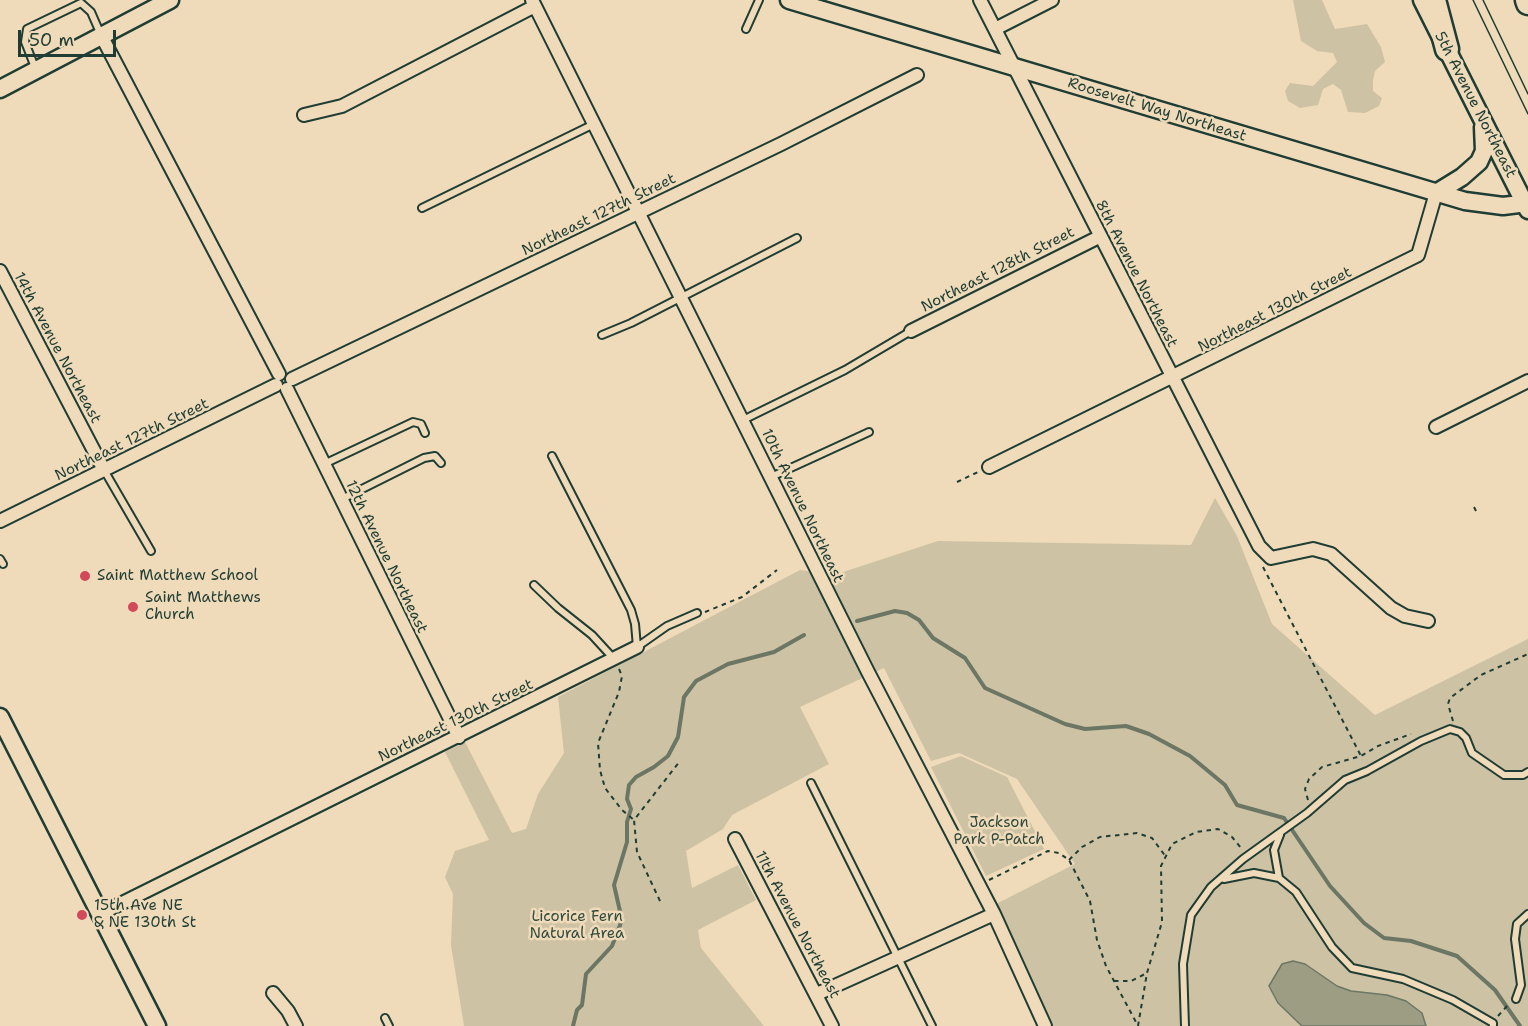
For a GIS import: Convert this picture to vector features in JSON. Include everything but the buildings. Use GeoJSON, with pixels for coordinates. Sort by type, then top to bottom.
{"type":"FeatureCollection","features":[{"type":"Feature","properties":{"kind":"highway"},"geometry":{"type":"LineString","coordinates":[[1434,0],[1448,50]]}},
{"type":"Feature","properties":{"kind":"main road"},"geometry":{"type":"LineString","coordinates":[[0,89],[170,0]]}},
{"type":"Feature","properties":{"kind":"main road","name":"Roosevelt Way Northeast"},"geometry":{"type":"LineString","coordinates":[[789,0],[1436,193],[1465,201],[1503,206],[1527,206]]}},
{"type":"Feature","properties":{"kind":"main road","name":"5th Avenue Northeast"},"geometry":{"type":"LineString","coordinates":[[1422,0],[1527,206]]}},
{"type":"Feature","properties":{"kind":"main road"},"geometry":{"type":"LineString","coordinates":[[1436,193],[1462,177],[1479,162],[1484,151],[1485,133],[1480,114]]}},
{"type":"Feature","properties":{"kind":"main road"},"geometry":{"type":"LineString","coordinates":[[0,717],[157,1026]]}},
{"type":"Feature","properties":{"kind":"street","name":"8th Avenue Northeast"},"geometry":{"type":"LineString","coordinates":[[980,0],[1099,237],[1246,523],[1267,559]]}},
{"type":"Feature","properties":{"kind":"street"},"geometry":{"type":"LineString","coordinates":[[995,29],[1052,0]]}},
{"type":"Feature","properties":{"kind":"street"},"geometry":{"type":"LineString","coordinates":[[304,115],[342,106],[534,3]]}},
{"type":"Feature","properties":{"kind":"street","name":"10th Avenue Northeast"},"geometry":{"type":"LineString","coordinates":[[534,3],[679,297],[994,914],[1045,1026]]}},
{"type":"Feature","properties":{"kind":"street","name":"12th Avenue Northeast"},"geometry":{"type":"LineString","coordinates":[[102,37],[284,382],[459,737]]}},
{"type":"Feature","properties":{"kind":"street","name":"Northeast 127th Street"},"geometry":{"type":"LineString","coordinates":[[0,521],[917,75]]}},
{"type":"Feature","properties":{"kind":"street","name":"Northeast 130th Street"},"geometry":{"type":"LineString","coordinates":[[989,467],[1418,255],[1436,193]]}},
{"type":"Feature","properties":{"kind":"street","name":"Northeast 128th Street"},"geometry":{"type":"LineString","coordinates":[[911,331],[1099,237]]}},
{"type":"Feature","properties":{"kind":"street","name":"14th Avenue Northeast"},"geometry":{"type":"LineString","coordinates":[[0,272],[104,470]]}},
{"type":"Feature","properties":{"kind":"street"},"geometry":{"type":"LineString","coordinates":[[1436,427],[1528,381]]}},
{"type":"Feature","properties":{"kind":"street"},"geometry":{"type":"LineString","coordinates":[[1267,559],[1305,550],[1325,552],[1336,557],[1391,608],[1405,616],[1428,621]]}},
{"type":"Feature","properties":{"kind":"street","name":"Northeast 130th Street"},"geometry":{"type":"LineString","coordinates":[[100,914],[459,737],[637,646]]}},
{"type":"Feature","properties":{"kind":"street","name":"11th Avenue Northeast"},"geometry":{"type":"LineString","coordinates":[[735,839],[832,1026]]}},
{"type":"Feature","properties":{"kind":"street"},"geometry":{"type":"LineString","coordinates":[[817,994],[994,914]]}},
{"type":"Feature","properties":{"kind":"street"},"geometry":{"type":"LineString","coordinates":[[273,993],[288,1011],[296,1026]]}},
{"type":"Feature","properties":{"kind":"lane"},"geometry":{"type":"LineString","coordinates":[[746,29],[759,0]]}},
{"type":"Feature","properties":{"kind":"lane"},"geometry":{"type":"LineString","coordinates":[[36,71],[25,42],[27,28],[81,3],[91,12],[102,37]]}},
{"type":"Feature","properties":{"kind":"lane"},"geometry":{"type":"LineString","coordinates":[[422,208],[594,124]]}},
{"type":"Feature","properties":{"kind":"lane"},"geometry":{"type":"LineString","coordinates":[[602,335],[631,323],[797,238]]}},
{"type":"Feature","properties":{"kind":"lane"},"geometry":{"type":"LineString","coordinates":[[743,420],[845,370],[911,331]]}},
{"type":"Feature","properties":{"kind":"lane"},"geometry":{"type":"LineString","coordinates":[[324,465],[413,422],[421,424],[425,433]]}},
{"type":"Feature","properties":{"kind":"lane"},"geometry":{"type":"LineString","coordinates":[[771,477],[869,432]]}},
{"type":"Feature","properties":{"kind":"lane"},"geometry":{"type":"LineString","coordinates":[[341,500],[424,458],[435,456],[441,463]]}},
{"type":"Feature","properties":{"kind":"lane"},"geometry":{"type":"LineString","coordinates":[[552,456],[631,610],[637,646],[667,626],[697,613]]}},
{"type":"Feature","properties":{"kind":"lane"},"geometry":{"type":"LineString","coordinates":[[104,470],[151,551]]}},
{"type":"Feature","properties":{"kind":"lane"},"geometry":{"type":"LineString","coordinates":[[534,585],[592,635],[615,659]]}},
{"type":"Feature","properties":{"kind":"lane"},"geometry":{"type":"LineString","coordinates":[[1185,1026],[1183,964],[1191,915],[1211,887],[1243,859],[1307,813],[1345,780],[1367,771],[1421,741],[1450,729],[1460,732],[1466,738],[1472,753],[1498,772],[1515,776],[1528,772]]}},
{"type":"Feature","properties":{"kind":"lane"},"geometry":{"type":"LineString","coordinates":[[811,783],[932,1026]]}},
{"type":"Feature","properties":{"kind":"lane"},"geometry":{"type":"LineString","coordinates":[[1279,878],[1274,850],[1283,830]]}},
{"type":"Feature","properties":{"kind":"lane"},"geometry":{"type":"LineString","coordinates":[[1221,880],[1254,873],[1279,878],[1296,892],[1332,947],[1352,968],[1402,979],[1453,1000],[1493,1023],[1493,1026]]}},
{"type":"Feature","properties":{"kind":"lane"},"geometry":{"type":"LineString","coordinates":[[1516,999],[1521,985],[1516,931],[1517,924],[1528,914]]}},
{"type":"Feature","properties":{"kind":"lane"},"geometry":{"type":"LineString","coordinates":[[385,1018],[389,1026]]}},
{"type":"Feature","properties":{"kind":"path"},"geometry":{"type":"LineString","coordinates":[[957,482],[989,467]]}},
{"type":"Feature","properties":{"kind":"path"},"geometry":{"type":"LineString","coordinates":[[1474,507],[1476,511]]}},
{"type":"Feature","properties":{"kind":"path"},"geometry":{"type":"LineString","coordinates":[[1267,559],[1264,570],[1273,582],[1360,756]]}},
{"type":"Feature","properties":{"kind":"path"},"geometry":{"type":"LineString","coordinates":[[697,613],[713,611],[742,597],[777,570]]}},
{"type":"Feature","properties":{"kind":"path"},"geometry":{"type":"LineString","coordinates":[[1442,723],[1454,721],[1448,704],[1450,698],[1462,687],[1508,661],[1528,654]]}},
{"type":"Feature","properties":{"kind":"path"},"geometry":{"type":"LineString","coordinates":[[615,659],[622,676],[619,692],[598,743],[600,770],[605,788],[622,810],[634,820]]}},
{"type":"Feature","properties":{"kind":"path"},"geometry":{"type":"LineString","coordinates":[[1305,789],[1309,779],[1322,767],[1360,756],[1378,746],[1419,732]]}},
{"type":"Feature","properties":{"kind":"path"},"geometry":{"type":"LineString","coordinates":[[660,901],[637,852],[634,820],[680,761]]}},
{"type":"Feature","properties":{"kind":"path"},"geometry":{"type":"LineString","coordinates":[[1138,1026],[1147,973],[1162,922],[1161,866],[1172,844],[1207,829],[1218,829],[1232,837],[1244,851]]}},
{"type":"Feature","properties":{"kind":"path"},"geometry":{"type":"LineString","coordinates":[[1069,860],[1082,847],[1100,837],[1137,833],[1152,838],[1166,857]]}},
{"type":"Feature","properties":{"kind":"path"},"geometry":{"type":"LineString","coordinates":[[979,885],[1048,851],[1059,853],[1069,860],[1090,901],[1097,940],[1114,981],[1138,1026]]}},
{"type":"Feature","properties":{"kind":"path"},"geometry":{"type":"LineString","coordinates":[[1114,981],[1131,981],[1147,973]]}},
{"type":"Feature","properties":{"kind":"green space"},"geometry":{"type":"Polygon","coordinates":[[[1293,0],[1322,0],[1335,29],[1367,24],[1381,47],[1385,62],[1375,71],[1373,80],[1373,91],[1382,98],[1379,106],[1365,113],[1348,112],[1341,90],[1333,84],[1323,89],[1318,105],[1300,108],[1288,101],[1285,91],[1290,83],[1313,86],[1337,62],[1333,53],[1317,51],[1301,41],[1293,0]]]}},
{"type":"Feature","properties":{"kind":"green space","name":"Licorice Fern Natural Area"},"geometry":{"type":"Polygon","coordinates":[[[1215,498],[1237,536],[1272,624],[1375,715],[1528,639],[1528,1026],[1052,1026],[996,904],[1075,864],[1017,779],[959,753],[931,761],[884,668],[800,707],[829,764],[732,815],[723,829],[686,851],[692,888],[738,865],[756,900],[698,930],[701,948],[764,1026],[464,1026],[451,945],[453,894],[445,877],[455,851],[489,840],[445,752],[465,742],[512,833],[526,829],[538,794],[564,753],[558,697],[800,570],[834,575],[938,541],[1191,545],[1215,498]]]}},
{"type":"Feature","properties":{"kind":"green space","name":"Jackson Park P-Patch"},"geometry":{"type":"Polygon","coordinates":[[[961,756],[1007,777],[1044,849],[986,876],[931,767],[961,756]]]}},
{"type":"Feature","properties":{"kind":"shaded area"},"geometry":{"type":"Polygon","coordinates":[[[1293,961],[1305,964],[1337,986],[1351,991],[1387,995],[1406,1001],[1422,1013],[1426,1026],[1302,1026],[1278,1003],[1269,986],[1282,964],[1293,961]]]}},
{"type":"Feature","properties":{"kind":"waterway"},"geometry":{"type":"LineString","coordinates":[[857,621],[895,611],[907,613],[919,620],[933,638],[965,658],[985,688],[1065,724],[1085,729],[1126,726],[1149,734],[1190,756],[1225,785],[1237,805],[1284,818],[1330,886],[1364,923],[1384,938],[1411,941],[1457,956],[1495,990],[1520,1026]]}},
{"type":"Feature","properties":{"kind":"waterway"},"geometry":{"type":"LineString","coordinates":[[573,1026],[577,1010],[582,1005],[586,974],[612,946],[622,920],[614,885],[627,842],[627,822],[631,809],[627,799],[629,785],[636,777],[668,756],[678,737],[684,697],[696,681],[728,664],[774,652],[804,635]]}},
{"type":"Feature","properties":{"kind":"tram line"},"geometry":{"type":"LineString","coordinates":[[1473,0],[1528,114]]}},
{"type":"Feature","properties":{"kind":"tram line"},"geometry":{"type":"LineString","coordinates":[[1483,0],[1528,94]]}},
{"type":"Feature","properties":{"kind":"place","name":"Saint Matthew School"},"geometry":{"type":"Point","coordinates":[85,576]}},
{"type":"Feature","properties":{"kind":"place","name":"Saint Matthews Church"},"geometry":{"type":"Point","coordinates":[133,607]}},
{"type":"Feature","properties":{"kind":"place","name":"15th Ave NE & NE 130th St"},"geometry":{"type":"Point","coordinates":[82,915]}}]}
